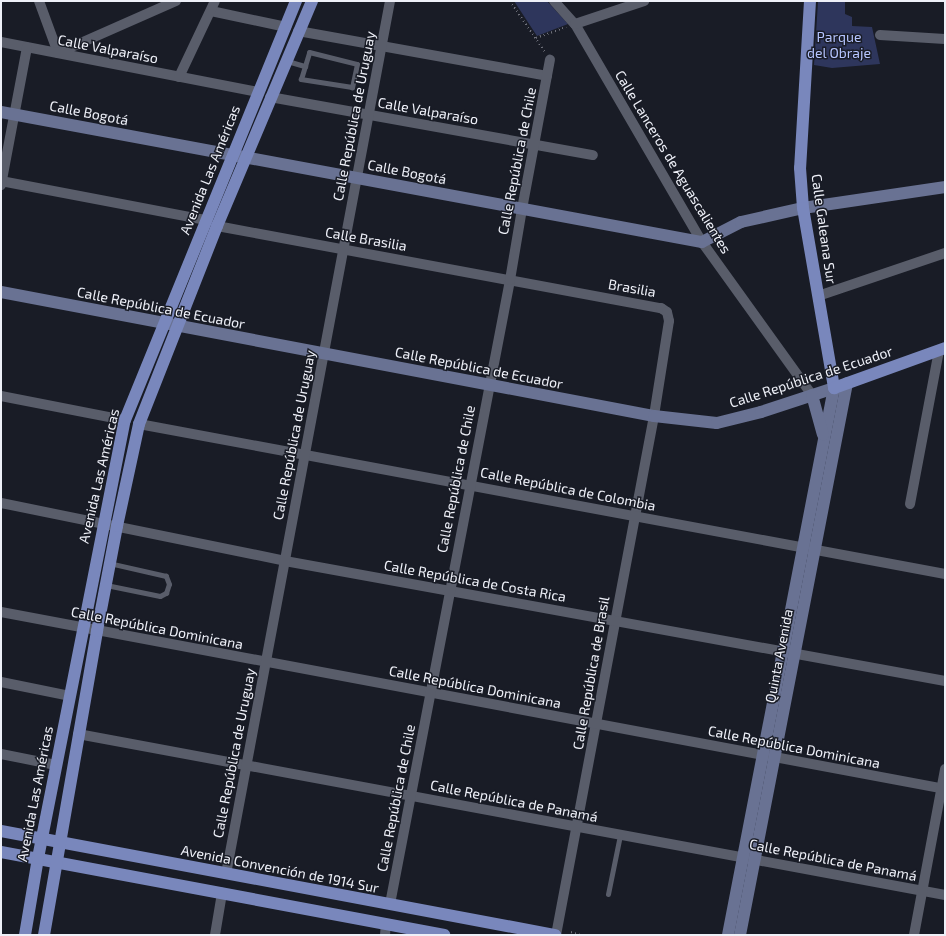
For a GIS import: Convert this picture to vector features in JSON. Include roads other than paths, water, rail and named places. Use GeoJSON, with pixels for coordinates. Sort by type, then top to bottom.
{"type":"FeatureCollection","features":[{"type":"Feature","properties":{"kind":"main road","name":"Avenida Las Américas"},"geometry":{"type":"LineString","coordinates":[[25,935],[38,858],[124,420],[296,1]]}},
{"type":"Feature","properties":{"kind":"main road","name":"Avenida Las Américas"},"geometry":{"type":"LineString","coordinates":[[44,935],[109,563],[139,424],[176,326],[270,97],[312,1]]}},
{"type":"Feature","properties":{"kind":"main road","name":"Calle Galeana Sur"},"geometry":{"type":"LineString","coordinates":[[810,1],[800,168],[803,208],[834,388]]}},
{"type":"Feature","properties":{"kind":"main road","name":"Calle República de Ecuador"},"geometry":{"type":"LineString","coordinates":[[834,388],[942,350]]}},
{"type":"Feature","properties":{"kind":"main road","name":"Avenida Convención de 1914 Sur"},"geometry":{"type":"LineString","coordinates":[[1,831],[555,935]]}},
{"type":"Feature","properties":{"kind":"main road"},"geometry":{"type":"LineString","coordinates":[[1,852],[222,893],[385,930],[444,935]]}},
{"type":"Feature","properties":{"kind":"street"},"geometry":{"type":"LineString","coordinates":[[39,1],[58,53],[176,1]]}},
{"type":"Feature","properties":{"kind":"street"},"geometry":{"type":"LineString","coordinates":[[179,77],[214,1]]}},
{"type":"Feature","properties":{"kind":"street","name":"Calle República de Uruguay"},"geometry":{"type":"LineString","coordinates":[[226,874],[390,1]]}},
{"type":"Feature","properties":{"kind":"street","name":"Calle Lanceros de Aguascalientes"},"geometry":{"type":"LineString","coordinates":[[554,1],[575,24],[702,242],[812,395]]}},
{"type":"Feature","properties":{"kind":"street"},"geometry":{"type":"LineString","coordinates":[[575,24],[644,1]]}},
{"type":"Feature","properties":{"kind":"street"},"geometry":{"type":"LineString","coordinates":[[210,12],[286,27]]}},
{"type":"Feature","properties":{"kind":"street"},"geometry":{"type":"LineString","coordinates":[[298,31],[547,76]]}},
{"type":"Feature","properties":{"kind":"street"},"geometry":{"type":"LineString","coordinates":[[880,35],[945,39]]}},
{"type":"Feature","properties":{"kind":"street","name":"Calle Valparaíso"},"geometry":{"type":"LineString","coordinates":[[1,42],[258,92]]}},
{"type":"Feature","properties":{"kind":"street"},"geometry":{"type":"LineString","coordinates":[[27,47],[1,183],[206,220]]}},
{"type":"Feature","properties":{"kind":"street","name":"Calle República de Chile"},"geometry":{"type":"LineString","coordinates":[[390,904],[510,280],[550,60]]}},
{"type":"Feature","properties":{"kind":"street","name":"Calle Valparaíso"},"geometry":{"type":"LineString","coordinates":[[270,97],[593,155]]}},
{"type":"Feature","properties":{"kind":"street","name":"Calle Bogotá"},"geometry":{"type":"LineString","coordinates":[[1,112],[702,242]]}},
{"type":"Feature","properties":{"kind":"street"},"geometry":{"type":"LineString","coordinates":[[702,242],[741,222],[803,208],[945,187]]}},
{"type":"Feature","properties":{"kind":"street","name":"Calle Brasilia"},"geometry":{"type":"LineString","coordinates":[[217,226],[510,280]]}},
{"type":"Feature","properties":{"kind":"street"},"geometry":{"type":"LineString","coordinates":[[818,296],[945,253]]}},
{"type":"Feature","properties":{"kind":"street","name":"Brasilia"},"geometry":{"type":"LineString","coordinates":[[510,280],[661,308],[667,312],[669,321],[654,416]]}},
{"type":"Feature","properties":{"kind":"street","name":"Calle República de Ecuador"},"geometry":{"type":"LineString","coordinates":[[1,292],[654,416],[717,423],[761,412],[834,388]]}},
{"type":"Feature","properties":{"kind":"street"},"geometry":{"type":"LineString","coordinates":[[910,504],[942,350]]}},
{"type":"Feature","properties":{"kind":"street","name":"Quinta Avenida"},"geometry":{"type":"LineString","coordinates":[[740,935],[848,383]]}},
{"type":"Feature","properties":{"kind":"street","name":"Quinta Avenida"},"geometry":{"type":"LineString","coordinates":[[728,935],[834,388]]}},
{"type":"Feature","properties":{"kind":"street"},"geometry":{"type":"LineString","coordinates":[[812,395],[824,439]]}},
{"type":"Feature","properties":{"kind":"street"},"geometry":{"type":"LineString","coordinates":[[1,396],[124,420]]}},
{"type":"Feature","properties":{"kind":"street","name":"Calle República de Brasil"},"geometry":{"type":"LineString","coordinates":[[555,935],[577,827],[634,516],[654,416]]}},
{"type":"Feature","properties":{"kind":"street","name":"Calle República de Colombia"},"geometry":{"type":"LineString","coordinates":[[139,424],[945,574]]}},
{"type":"Feature","properties":{"kind":"street","name":"Calle República de Costa Rica"},"geometry":{"type":"LineString","coordinates":[[1,503],[285,561],[945,681]]}},
{"type":"Feature","properties":{"kind":"street","name":"Calle República Dominicana"},"geometry":{"type":"LineString","coordinates":[[1,612],[83,629],[943,789]]}},
{"type":"Feature","properties":{"kind":"street"},"geometry":{"type":"LineString","coordinates":[[1,682],[70,696]]}},
{"type":"Feature","properties":{"kind":"street","name":"Calle República de Panamá"},"geometry":{"type":"LineString","coordinates":[[78,734],[945,895]]}},
{"type":"Feature","properties":{"kind":"street"},"geometry":{"type":"LineString","coordinates":[[1,754],[56,765]]}},
{"type":"Feature","properties":{"kind":"street"},"geometry":{"type":"LineString","coordinates":[[914,935],[921,890],[943,789],[945,769]]}},
{"type":"Feature","properties":{"kind":"street"},"geometry":{"type":"LineString","coordinates":[[215,935],[222,893]]}},
{"type":"Feature","properties":{"kind":"lane"},"geometry":{"type":"LineString","coordinates":[[309,52],[358,64],[352,87],[301,79],[305,66],[309,52]]}},
{"type":"Feature","properties":{"kind":"lane"},"geometry":{"type":"LineString","coordinates":[[286,60],[305,66]]}},
{"type":"Feature","properties":{"kind":"lane"},"geometry":{"type":"LineString","coordinates":[[106,584],[160,596],[166,593],[169,584],[166,576],[109,563]]}},
{"type":"Feature","properties":{"kind":"lane"},"geometry":{"type":"LineString","coordinates":[[608,894],[620,835]]}},
{"type":"Feature","properties":{"kind":"park label","name":"Parque del Obraje"},"geometry":{"type":"Point","coordinates":[839,46]}}]}
